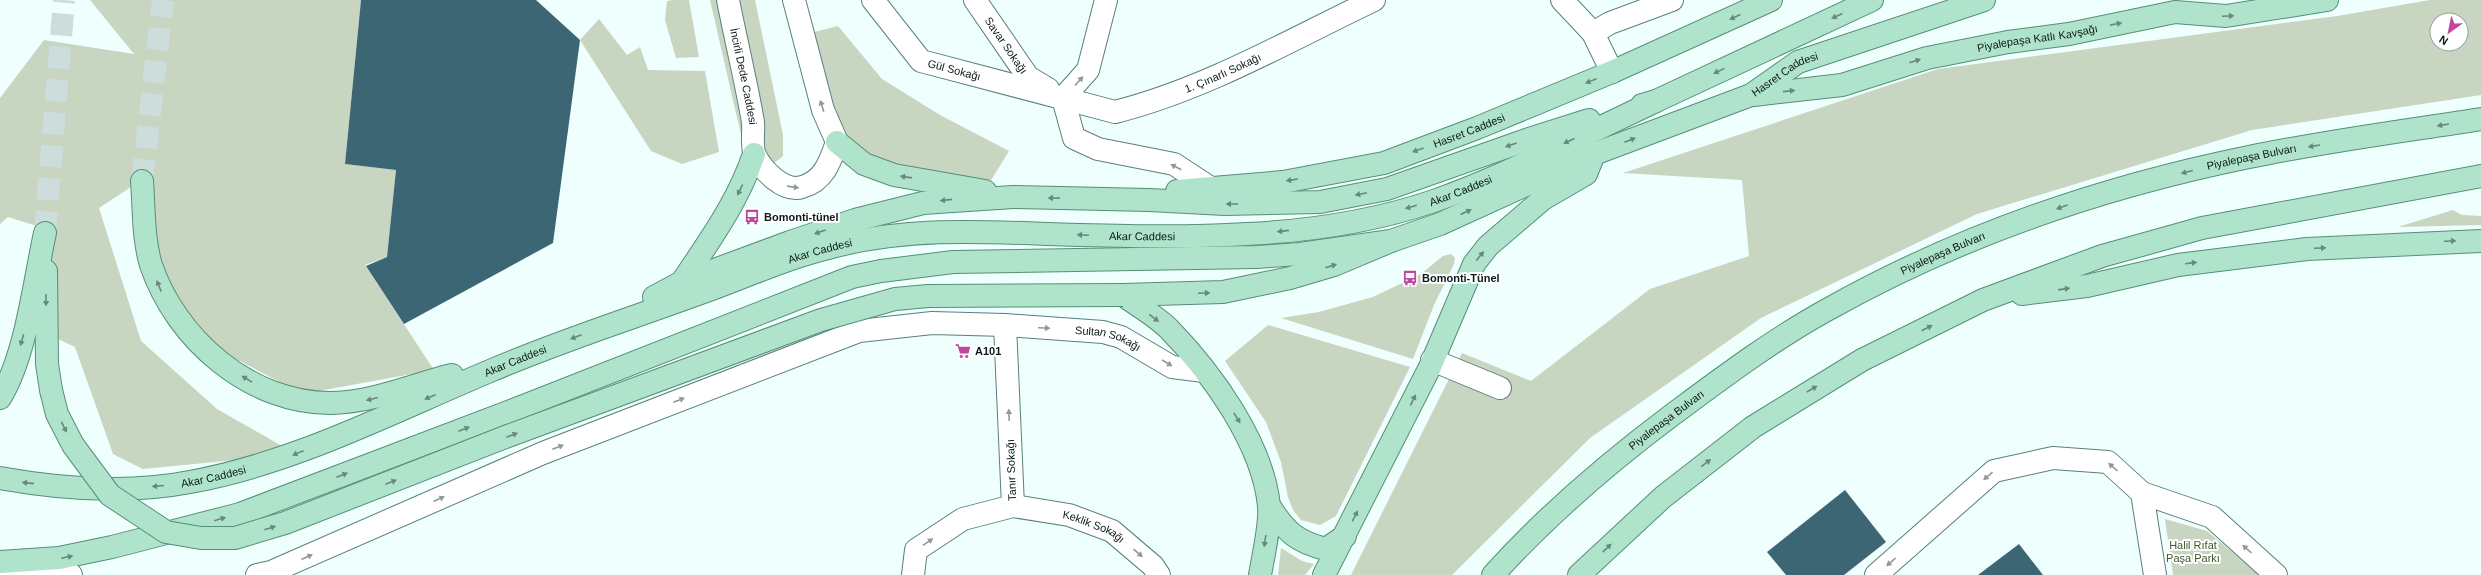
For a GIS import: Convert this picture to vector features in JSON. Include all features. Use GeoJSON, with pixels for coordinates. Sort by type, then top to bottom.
{"type":"FeatureCollection","features":[{"type":"Feature","properties":{"kind":"main road","name":"Hasret Caddesi"},"geometry":{"type":"LineString","coordinates":[[1149,200],[1182,190],[1283,182],[1384,163],[1477,128],[1612,72],[1771,0]]}},
{"type":"Feature","properties":{"kind":"main road"},"geometry":{"type":"LineString","coordinates":[[612,323],[645,301],[682,282],[805,237],[894,209],[938,201],[1013,197],[1264,204],[1320,202],[1387,189],[1526,140],[1656,101],[1872,0]]}},
{"type":"Feature","properties":{"kind":"main road","name":"Hasret Caddesi"},"geometry":{"type":"LineString","coordinates":[[1391,241],[1440,224],[1594,154],[1751,95],[1798,62],[1906,24],[1984,0]]}},
{"type":"Feature","properties":{"kind":"main road"},"geometry":{"type":"LineString","coordinates":[[2175,12],[2209,0]]}},
{"type":"Feature","properties":{"kind":"main road","name":"Piyalepaşa Katlı Kavşağı"},"geometry":{"type":"LineString","coordinates":[[1751,95],[1842,85],[1927,58],[2008,42],[2069,34],[2175,12],[2226,16],[2327,0]]}},
{"type":"Feature","properties":{"kind":"main road","name":"Akar Caddesi"},"geometry":{"type":"LineString","coordinates":[[0,478],[75,488],[156,487],[190,482],[296,454],[531,355],[612,323],[708,290],[778,262],[834,246],[873,238],[908,234],[958,232],[1112,236],[1247,234],[1330,225],[1386,214],[1434,201],[1656,101]]}},
{"type":"Feature","properties":{"kind":"main road","name":"Piyalepaşa Bulvarı"},"geometry":{"type":"LineString","coordinates":[[1493,575],[1559,508],[1616,458],[1724,375],[1823,312],[1896,273],[1956,246],[2071,203],[2164,178],[2249,157],[2481,119]]}},
{"type":"Feature","properties":{"kind":"main road"},"geometry":{"type":"LineString","coordinates":[[837,142],[864,164],[894,175],[959,185],[1013,197]]}},
{"type":"Feature","properties":{"kind":"main road"},"geometry":{"type":"LineString","coordinates":[[682,282],[730,210],[747,177],[754,154]]}},
{"type":"Feature","properties":{"kind":"main road"},"geometry":{"type":"LineString","coordinates":[[1324,575],[1345,536],[1432,360],[1474,264],[1488,246],[1533,207],[1586,174],[1594,154]]}},
{"type":"Feature","properties":{"kind":"main road"},"geometry":{"type":"LineString","coordinates":[[1579,575],[1663,497],[1753,428],[1804,394],[1862,360],[1983,300],[2102,256],[2202,228],[2481,176]]}},
{"type":"Feature","properties":{"kind":"main road"},"geometry":{"type":"LineString","coordinates":[[142,181],[150,263],[164,299],[187,333],[224,365],[263,389],[302,400],[331,403],[369,400],[433,380],[531,355]]}},
{"type":"Feature","properties":{"kind":"main road"},"geometry":{"type":"LineString","coordinates":[[5,390],[24,332],[45,234],[47,364],[57,414],[73,445],[110,495],[166,532],[201,538],[235,538],[285,523],[516,433],[821,320],[895,299],[928,296],[1123,295],[1223,292],[1250,287],[1334,265],[1391,241]]}},
{"type":"Feature","properties":{"kind":"main road"},"geometry":{"type":"LineString","coordinates":[[0,562],[59,558],[112,547],[240,514],[852,277],[881,271],[953,262],[1248,257],[1300,254],[1391,241]]}},
{"type":"Feature","properties":{"kind":"main road"},"geometry":{"type":"LineString","coordinates":[[1983,300],[2087,286],[2178,265],[2306,249],[2481,241]]}},
{"type":"Feature","properties":{"kind":"main road"},"geometry":{"type":"LineString","coordinates":[[1123,295],[1169,329],[1204,371],[1247,434],[1264,478],[1270,507],[1260,575]]}},
{"type":"Feature","properties":{"kind":"main road"},"geometry":{"type":"LineString","coordinates":[[1270,507],[1283,528],[1306,544],[1326,549],[1345,536]]}},
{"type":"Feature","properties":{"kind":"street","name":"İncirli Dede Caddesi"},"geometry":{"type":"LineString","coordinates":[[728,0],[753,124],[754,154]]}},
{"type":"Feature","properties":{"kind":"street"},"geometry":{"type":"LineString","coordinates":[[754,154],[772,177],[784,185],[800,188],[814,183],[824,173],[837,142],[823,110],[794,0]]}},
{"type":"Feature","properties":{"kind":"street","name":"Gül Sokağı"},"geometry":{"type":"LineString","coordinates":[[873,0],[921,62],[1063,98]]}},
{"type":"Feature","properties":{"kind":"street","name":"Savar Sokağı"},"geometry":{"type":"LineString","coordinates":[[975,0],[1028,77],[1063,98]]}},
{"type":"Feature","properties":{"kind":"street"},"geometry":{"type":"LineString","coordinates":[[1106,0],[1088,70],[1063,98],[1074,138],[1098,149],[1174,164],[1209,187]]}},
{"type":"Feature","properties":{"kind":"street","name":"1. Çınarlı Sokağı"},"geometry":{"type":"LineString","coordinates":[[1063,98],[1115,112],[1138,106],[1209,79],[1374,0]]}},
{"type":"Feature","properties":{"kind":"street"},"geometry":{"type":"LineString","coordinates":[[1562,0],[1593,33],[1612,72]]}},
{"type":"Feature","properties":{"kind":"street"},"geometry":{"type":"LineString","coordinates":[[1593,33],[1610,23],[1672,0]]}},
{"type":"Feature","properties":{"kind":"street"},"geometry":{"type":"LineString","coordinates":[[257,575],[271,572],[543,453],[858,331],[932,323],[1006,325]]}},
{"type":"Feature","properties":{"kind":"street","name":"Sultan Sokağı"},"geometry":{"type":"LineString","coordinates":[[1006,325],[1103,332],[1121,337],[1172,367],[1204,371]]}},
{"type":"Feature","properties":{"kind":"street","name":"Tanır Sokağı"},"geometry":{"type":"LineString","coordinates":[[913,575],[916,550],[963,519],[1013,506],[1006,325]]}},
{"type":"Feature","properties":{"kind":"street"},"geometry":{"type":"LineString","coordinates":[[1432,360],[1500,388]]}},
{"type":"Feature","properties":{"kind":"street"},"geometry":{"type":"LineString","coordinates":[[1876,575],[1994,471],[2053,458],[2108,462],[2142,493],[2212,518],[2276,575]]}},
{"type":"Feature","properties":{"kind":"street"},"geometry":{"type":"LineString","coordinates":[[2142,493],[2155,575]]}},
{"type":"Feature","properties":{"kind":"street","name":"Keklik Sokağı"},"geometry":{"type":"LineString","coordinates":[[1013,506],[1069,515],[1112,531],[1154,566],[1159,575]]}},
{"type":"Feature","properties":{"kind":"street"},"geometry":{"type":"LineString","coordinates":[[0,565],[71,575]]}},
{"type":"Feature","properties":{"kind":"green space"},"geometry":{"type":"Polygon","coordinates":[[[90,0],[361,0],[345,164],[396,170],[387,257],[365,265],[434,370],[302,394],[187,333],[134,185],[99,208],[141,341],[217,409],[296,454],[143,469],[113,454],[75,347],[56,338],[40,227],[8,217],[0,224],[0,98],[44,40],[134,54],[90,0]]]}},
{"type":"Feature","properties":{"kind":"green space"},"geometry":{"type":"Polygon","coordinates":[[[689,0],[699,57],[676,58],[665,20],[667,1],[689,0]]]}},
{"type":"Feature","properties":{"kind":"green space"},"geometry":{"type":"Polygon","coordinates":[[[710,0],[755,0],[783,135],[783,156],[772,165],[742,139],[710,0]]]}},
{"type":"Feature","properties":{"kind":"green space"},"geometry":{"type":"Polygon","coordinates":[[[2430,0],[2481,0],[2481,95],[2252,130],[1977,214],[1761,318],[1590,438],[1452,575],[1351,575],[1462,353],[1531,381],[1650,289],[1749,256],[1742,180],[1623,173],[1938,69],[2337,16],[2430,0]]]}},
{"type":"Feature","properties":{"kind":"green space"},"geometry":{"type":"Polygon","coordinates":[[[599,19],[627,55],[640,47],[648,70],[705,71],[719,152],[682,164],[651,151],[580,40],[599,19]]]}},
{"type":"Feature","properties":{"kind":"green space"},"geometry":{"type":"Polygon","coordinates":[[[838,26],[882,79],[940,115],[1009,151],[990,182],[894,175],[837,142],[807,34],[838,26]]]}},
{"type":"Feature","properties":{"kind":"green space"},"geometry":{"type":"Polygon","coordinates":[[[2453,210],[2462,215],[2481,216],[2481,225],[2398,227],[2453,210]]]}},
{"type":"Feature","properties":{"kind":"green space"},"geometry":{"type":"Polygon","coordinates":[[[1451,254],[1455,258],[1454,264],[1434,305],[1413,359],[1281,318],[1319,312],[1373,297],[1421,274],[1443,256],[1451,254]]]}},
{"type":"Feature","properties":{"kind":"green space"},"geometry":{"type":"Polygon","coordinates":[[[1268,325],[1410,367],[1336,516],[1320,525],[1301,520],[1293,510],[1288,497],[1281,462],[1266,422],[1225,361],[1268,325]]]}},
{"type":"Feature","properties":{"kind":"green space","name":"Halil Rıfat Paşa Parkı"},"geometry":{"type":"Polygon","coordinates":[[[2165,519],[2207,531],[2260,575],[2173,575],[2165,519]]]}},
{"type":"Feature","properties":{"kind":"green space"},"geometry":{"type":"Polygon","coordinates":[[[1281,548],[1302,561],[1314,564],[1305,575],[1278,575],[1281,548]]]}},
{"type":"Feature","properties":{"kind":"building"},"geometry":{"type":"Polygon","coordinates":[[[361,0],[536,0],[580,40],[553,243],[404,324],[366,266],[387,257],[396,170],[345,164],[361,0]]]}},
{"type":"Feature","properties":{"kind":"building"},"geometry":{"type":"Polygon","coordinates":[[[1845,490],[1886,542],[1844,575],[1786,575],[1767,552],[1845,490]]]}},
{"type":"Feature","properties":{"kind":"building"},"geometry":{"type":"Polygon","coordinates":[[[2019,544],[2043,575],[1978,575],[2019,544]]]}},
{"type":"Feature","properties":{"kind":"tunnel"},"geometry":{"type":"LineString","coordinates":[[45,233],[64,0]]}},
{"type":"Feature","properties":{"kind":"tunnel"},"geometry":{"type":"LineString","coordinates":[[142,181],[163,0]]}},
{"type":"Feature","properties":{"kind":"place","name":"Bomonti-tünel"},"geometry":{"type":"Point","coordinates":[752,217]}},
{"type":"Feature","properties":{"kind":"place","name":"Bomonti-Tünel"},"geometry":{"type":"Point","coordinates":[1410,278]}},
{"type":"Feature","properties":{"kind":"place","name":"A101"},"geometry":{"type":"Point","coordinates":[963,351]}}]}
